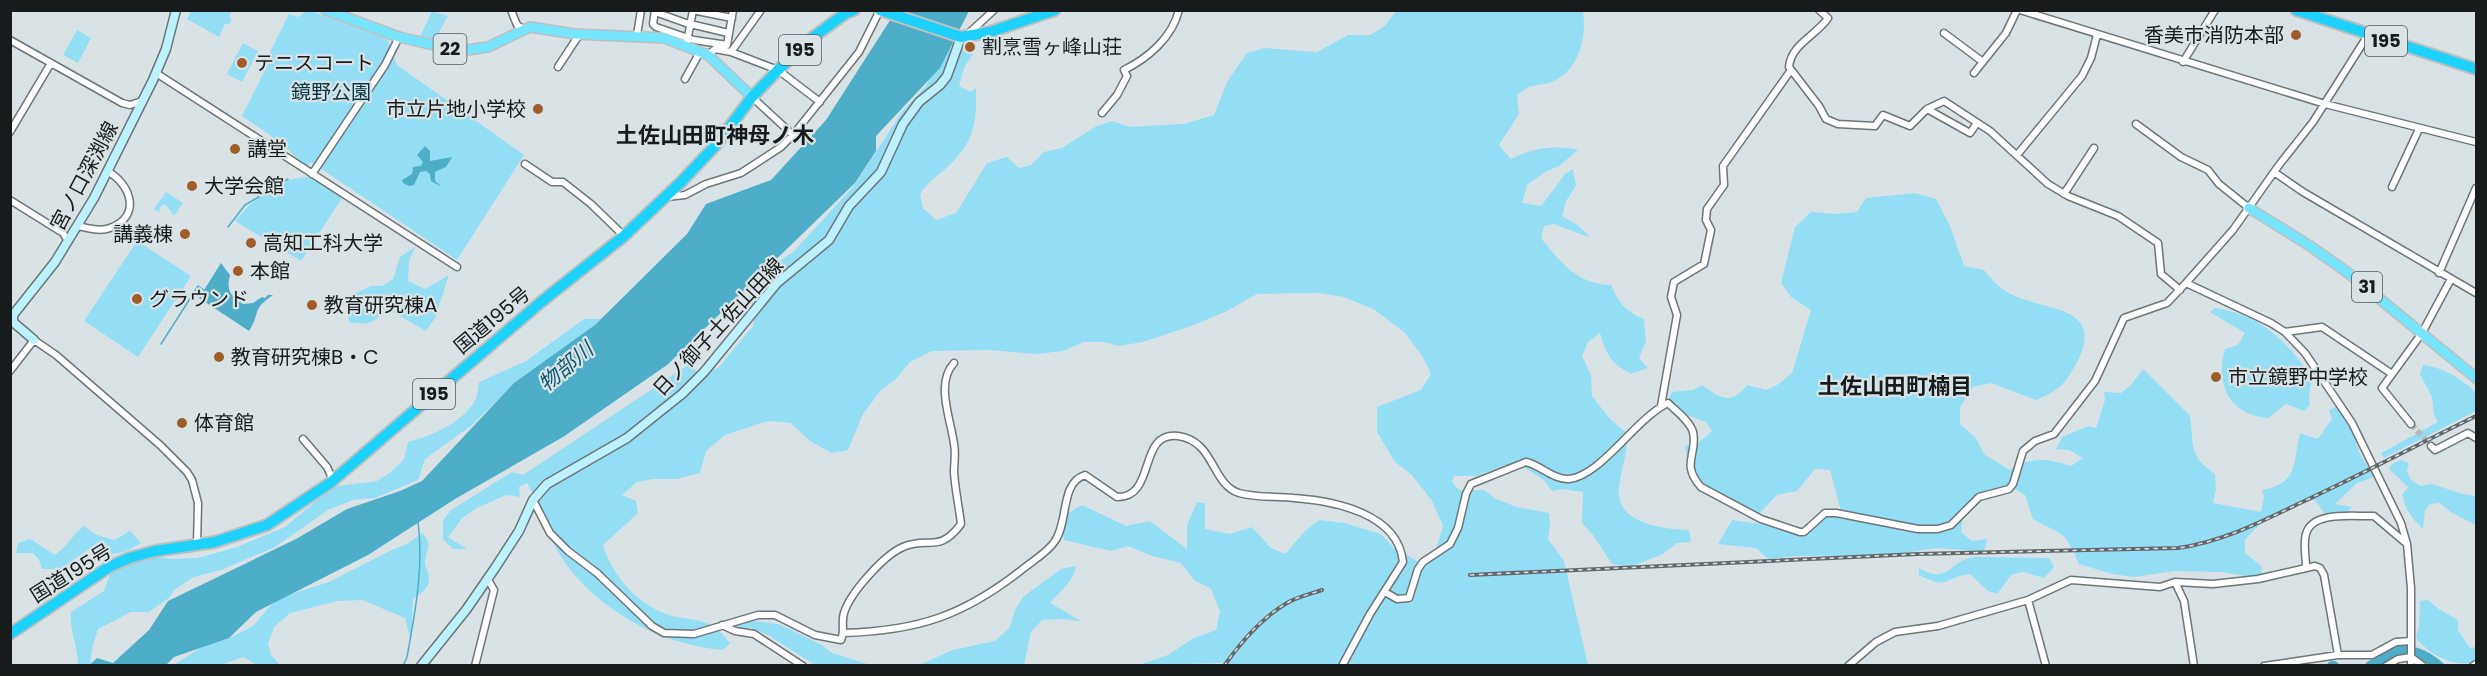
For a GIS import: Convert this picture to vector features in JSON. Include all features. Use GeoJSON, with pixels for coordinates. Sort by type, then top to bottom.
{"type":"FeatureCollection","features":[{"type":"Feature","properties":{"kind":"highway","name":"国道195号"},"geometry":{"type":"LineString","coordinates":[[11,632],[109,567],[129,558],[155,551],[241,535],[267,525],[333,480],[541,302],[624,236],[715,146],[752,97],[778,70],[812,38],[846,13],[854,10]]}},
{"type":"Feature","properties":{"kind":"highway"},"geometry":{"type":"LineString","coordinates":[[882,11],[957,36],[990,32],[1055,10]]}},
{"type":"Feature","properties":{"kind":"highway","name":"195"},"geometry":{"type":"LineString","coordinates":[[2302,11],[2368,35],[2476,69]]}},
{"type":"Feature","properties":{"kind":"main road","name":"宮ノ口深渕線"},"geometry":{"type":"LineString","coordinates":[[34,340],[13,322],[13,315],[78,226],[156,73],[166,49],[176,10]]}},
{"type":"Feature","properties":{"kind":"main road","name":"22"},"geometry":{"type":"LineString","coordinates":[[326,10],[399,37],[433,46],[470,51],[497,43],[523,29]]}},
{"type":"Feature","properties":{"kind":"main road"},"geometry":{"type":"LineString","coordinates":[[523,29],[539,28],[579,35],[637,35],[687,42],[704,54],[752,97]]}},
{"type":"Feature","properties":{"kind":"main road","name":"日ノ御子土佐山田線"},"geometry":{"type":"LineString","coordinates":[[421,666],[466,610],[519,531],[533,500],[546,484],[627,438],[682,394],[704,372],[777,283],[830,240],[849,206],[881,172],[903,124],[919,102],[940,85],[947,76],[957,36]]}},
{"type":"Feature","properties":{"kind":"main road","name":"31"},"geometry":{"type":"LineString","coordinates":[[2249,208],[2347,272],[2476,378]]}},
{"type":"Feature","properties":{"kind":"street"},"geometry":{"type":"LineString","coordinates":[[511,10],[517,25],[523,29]]}},
{"type":"Feature","properties":{"kind":"street"},"geometry":{"type":"LineString","coordinates":[[637,35],[641,10]]}},
{"type":"Feature","properties":{"kind":"street"},"geometry":{"type":"LineString","coordinates":[[728,33],[691,24],[655,11],[653,24],[656,27],[687,42],[727,45],[733,10]]}},
{"type":"Feature","properties":{"kind":"street"},"geometry":{"type":"LineString","coordinates":[[731,52],[759,13],[749,10]]}},
{"type":"Feature","properties":{"kind":"street"},"geometry":{"type":"LineString","coordinates":[[957,36],[976,29],[994,10]]}},
{"type":"Feature","properties":{"kind":"street"},"geometry":{"type":"LineString","coordinates":[[1102,113],[1123,86],[1127,76],[1124,70],[1143,60],[1169,33],[1179,10]]}},
{"type":"Feature","properties":{"kind":"street"},"geometry":{"type":"LineString","coordinates":[[1819,10],[1828,18],[1824,25],[1791,56],[1789,67],[1819,106],[1826,119],[1838,124],[1875,126],[1883,115],[1910,126],[1927,109],[1944,101],[1977,123],[2048,184],[2064,194],[2118,216],[2158,243],[2161,274],[2180,290]]}},
{"type":"Feature","properties":{"kind":"street"},"geometry":{"type":"LineString","coordinates":[[1974,73],[2006,33],[2019,10],[2325,104],[2476,142]]}},
{"type":"Feature","properties":{"kind":"street"},"geometry":{"type":"LineString","coordinates":[[2183,62],[2215,10]]}},
{"type":"Feature","properties":{"kind":"street"},"geometry":{"type":"LineString","coordinates":[[687,42],[693,11],[732,18]]}},
{"type":"Feature","properties":{"kind":"street"},"geometry":{"type":"LineString","coordinates":[[665,197],[685,195],[706,184],[741,173],[781,147],[794,135],[843,69],[859,52],[882,11]]}},
{"type":"Feature","properties":{"kind":"street"},"geometry":{"type":"LineString","coordinates":[[1944,33],[1983,62]]}},
{"type":"Feature","properties":{"kind":"street"},"geometry":{"type":"LineString","coordinates":[[558,67],[579,35]]}},
{"type":"Feature","properties":{"kind":"street"},"geometry":{"type":"LineString","coordinates":[[2017,155],[2082,76],[2091,58],[2097,35]]}},
{"type":"Feature","properties":{"kind":"street"},"geometry":{"type":"LineString","coordinates":[[1385,592],[1397,599],[1409,598],[1418,569],[1423,562],[1450,544],[1458,528],[1466,494],[1471,484],[1526,462],[1567,479],[1577,477],[1587,472],[1616,447],[1647,415],[1668,403],[1682,416],[1692,430],[1690,466],[1692,475],[1701,488],[1761,519],[1800,532],[1804,532],[1825,513],[1836,513],[1918,529],[1938,529],[1951,525],[1979,497],[2009,489],[2013,484],[2024,451],[2035,441],[2054,434],[2095,381],[2124,318],[2167,303],[2233,230],[2274,172],[2313,123],[2368,35]]}},
{"type":"Feature","properties":{"kind":"street"},"geometry":{"type":"LineString","coordinates":[[312,174],[385,65],[399,37]]}},
{"type":"Feature","properties":{"kind":"street"},"geometry":{"type":"LineString","coordinates":[[10,40],[122,104],[130,105],[143,100]]}},
{"type":"Feature","properties":{"kind":"street"},"geometry":{"type":"LineString","coordinates":[[685,79],[704,54],[716,49],[731,52],[778,70],[820,102]]}},
{"type":"Feature","properties":{"kind":"street"},"geometry":{"type":"LineString","coordinates":[[10,132],[51,63]]}},
{"type":"Feature","properties":{"kind":"street"},"geometry":{"type":"LineString","coordinates":[[1661,406],[1677,315],[1671,297],[1674,282],[1704,264],[1711,230],[1706,220],[1707,209],[1724,185],[1723,166],[1791,70]]}},
{"type":"Feature","properties":{"kind":"street"},"geometry":{"type":"LineString","coordinates":[[156,73],[457,267]]}},
{"type":"Feature","properties":{"kind":"street"},"geometry":{"type":"LineString","coordinates":[[752,97],[794,135]]}},
{"type":"Feature","properties":{"kind":"street"},"geometry":{"type":"LineString","coordinates":[[1927,109],[1970,133],[1977,123]]}},
{"type":"Feature","properties":{"kind":"street"},"geometry":{"type":"LineString","coordinates":[[2136,124],[2181,158],[2208,170],[2219,184],[2249,208]]}},
{"type":"Feature","properties":{"kind":"street"},"geometry":{"type":"LineString","coordinates":[[2392,187],[2419,129]]}},
{"type":"Feature","properties":{"kind":"street"},"geometry":{"type":"LineString","coordinates":[[2064,194],[2094,148]]}},
{"type":"Feature","properties":{"kind":"street"},"geometry":{"type":"LineString","coordinates":[[525,164],[552,182],[563,182],[591,204],[624,236]]}},
{"type":"Feature","properties":{"kind":"street"},"geometry":{"type":"LineString","coordinates":[[78,226],[103,230],[120,223],[125,216],[130,200],[128,190],[124,183],[107,171]]}},
{"type":"Feature","properties":{"kind":"street"},"geometry":{"type":"LineString","coordinates":[[2274,172],[2303,192],[2476,293]]}},
{"type":"Feature","properties":{"kind":"street"},"geometry":{"type":"LineString","coordinates":[[2439,273],[2476,188]]}},
{"type":"Feature","properties":{"kind":"street"},"geometry":{"type":"LineString","coordinates":[[10,200],[63,233],[69,241]]}},
{"type":"Feature","properties":{"kind":"street"},"geometry":{"type":"LineString","coordinates":[[2411,424],[2382,388],[2422,333],[2451,279]]}},
{"type":"Feature","properties":{"kind":"street"},"geometry":{"type":"LineString","coordinates":[[2186,283],[2271,323],[2284,332],[2310,360],[2352,423],[2401,523],[2407,544],[2411,666]]}},
{"type":"Feature","properties":{"kind":"street"},"geometry":{"type":"LineString","coordinates":[[2284,332],[2322,327],[2392,374]]}},
{"type":"Feature","properties":{"kind":"street"},"geometry":{"type":"LineString","coordinates":[[10,371],[34,340],[56,355],[160,445],[192,480],[198,503],[197,545]]}},
{"type":"Feature","properties":{"kind":"street"},"geometry":{"type":"LineString","coordinates":[[533,500],[550,533],[568,551],[609,583],[652,626],[664,633],[694,634],[758,615],[775,615],[815,636],[829,640],[841,640],[843,615],[847,606],[872,572],[885,559],[902,547],[913,544],[934,544],[944,540],[961,524],[954,474],[955,446],[948,414],[946,388],[946,376],[954,363]]}},
{"type":"Feature","properties":{"kind":"street"},"geometry":{"type":"LineString","coordinates":[[2431,446],[2435,450],[2468,433],[2476,438]]}},
{"type":"Feature","properties":{"kind":"street"},"geometry":{"type":"LineString","coordinates":[[843,633],[906,627],[942,618],[992,592],[1055,541],[1063,526],[1070,487],[1074,480],[1085,475],[1117,497],[1131,494],[1144,477],[1157,442],[1162,438],[1177,436],[1193,441],[1202,447],[1223,481],[1237,492],[1324,502],[1358,511],[1379,522],[1391,533],[1402,553],[1403,562],[1341,666]]}},
{"type":"Feature","properties":{"kind":"street"},"geometry":{"type":"LineString","coordinates":[[303,439],[327,467],[333,480]]}},
{"type":"Feature","properties":{"kind":"street"},"geometry":{"type":"LineString","coordinates":[[2307,567],[2305,536],[2314,522],[2328,517],[2374,516],[2407,544]]}},
{"type":"Feature","properties":{"kind":"street"},"geometry":{"type":"LineString","coordinates":[[1848,666],[1876,642],[1895,632],[1938,626],[2028,600],[2071,580],[2160,587],[2175,582],[2212,584],[2258,579],[2315,566],[2320,568],[2324,575],[2338,655]]}},
{"type":"Feature","properties":{"kind":"street"},"geometry":{"type":"LineString","coordinates":[[475,666],[494,590],[487,578]]}},
{"type":"Feature","properties":{"kind":"street"},"geometry":{"type":"LineString","coordinates":[[2175,582],[2184,601],[2194,666]]}},
{"type":"Feature","properties":{"kind":"street"},"geometry":{"type":"LineString","coordinates":[[2028,600],[2046,666]]}},
{"type":"Feature","properties":{"kind":"street"},"geometry":{"type":"LineString","coordinates":[[722,625],[735,631],[754,634],[803,666]]}},
{"type":"Feature","properties":{"kind":"street"},"geometry":{"type":"LineString","coordinates":[[2264,666],[2338,655],[2372,655],[2396,642],[2411,643]]}},
{"type":"Feature","properties":{"kind":"street"},"geometry":{"type":"LineString","coordinates":[[2386,666],[2398,659],[2411,657],[2423,666]]}},
{"type":"Feature","properties":{"kind":"green space"},"geometry":{"type":"Polygon","coordinates":[[[191,11],[232,11],[229,16],[232,19],[229,24],[225,24],[219,37],[187,19],[191,11]]]}},
{"type":"Feature","properties":{"kind":"green space","name":"鏡野公園"},"geometry":{"type":"Polygon","coordinates":[[[306,11],[387,39],[397,65],[524,155],[457,260],[311,162],[305,168],[284,146],[242,116],[272,56],[270,52],[289,14],[298,17],[306,11]]]}},
{"type":"Feature","properties":{"kind":"green space"},"geometry":{"type":"Polygon","coordinates":[[[432,11],[448,16],[432,45],[418,41],[432,11]]]}},
{"type":"Feature","properties":{"kind":"green space"},"geometry":{"type":"Polygon","coordinates":[[[1396,11],[1583,11],[1584,32],[1574,62],[1561,77],[1549,83],[1529,87],[1517,95],[1519,114],[1499,145],[1511,159],[1544,148],[1561,147],[1578,150],[1559,166],[1545,172],[1527,185],[1522,203],[1541,206],[1565,174],[1573,169],[1576,186],[1566,201],[1562,216],[1579,226],[1591,238],[1554,224],[1544,226],[1541,238],[1563,264],[1589,281],[1611,285],[1623,306],[1644,319],[1646,341],[1639,358],[1648,368],[1631,374],[1619,366],[1607,353],[1600,333],[1588,342],[1582,356],[1591,375],[1592,396],[1611,420],[1627,433],[1619,488],[1620,500],[1625,510],[1643,522],[1655,526],[1689,530],[1691,542],[1677,543],[1663,554],[1630,567],[1612,564],[1582,523],[1583,492],[1562,489],[1552,491],[1544,480],[1524,467],[1505,465],[1477,476],[1454,476],[1452,482],[1459,490],[1484,490],[1496,499],[1517,507],[1549,513],[1548,539],[1564,561],[1588,665],[1225,665],[1226,663],[1139,665],[1168,655],[1192,639],[1216,630],[1220,612],[1211,589],[1194,580],[1181,563],[1152,556],[1128,546],[1111,551],[1064,540],[1061,517],[1082,505],[1126,526],[1150,521],[1187,549],[1187,525],[1197,502],[1205,503],[1205,529],[1230,534],[1252,527],[1271,548],[1285,554],[1305,531],[1319,520],[1344,523],[1381,534],[1394,548],[1419,562],[1435,553],[1443,526],[1432,501],[1412,475],[1395,462],[1377,432],[1377,407],[1421,390],[1431,374],[1423,357],[1404,332],[1375,310],[1344,297],[1319,293],[1257,294],[1227,311],[1194,325],[1143,342],[1119,346],[1104,342],[1084,342],[1063,351],[1036,354],[989,350],[932,351],[910,362],[896,379],[881,390],[863,414],[848,450],[832,453],[810,441],[791,423],[768,421],[725,435],[706,451],[700,473],[677,479],[637,482],[622,495],[636,501],[638,513],[603,545],[614,569],[631,591],[652,607],[664,613],[713,626],[730,643],[723,650],[676,641],[653,632],[631,621],[591,592],[560,555],[527,483],[519,487],[520,497],[506,495],[463,517],[448,537],[467,549],[453,549],[443,539],[443,521],[451,510],[512,472],[523,475],[688,365],[701,374],[718,368],[753,326],[755,311],[748,297],[769,268],[793,252],[853,187],[902,112],[926,86],[946,48],[974,52],[964,68],[959,86],[971,92],[976,88],[975,114],[971,134],[961,152],[920,194],[923,208],[936,220],[956,213],[987,163],[1007,157],[1019,168],[1031,165],[1044,152],[1062,148],[1095,127],[1112,121],[1130,127],[1184,124],[1214,115],[1227,82],[1247,53],[1264,48],[1317,52],[1348,35],[1370,35],[1385,26],[1396,11]]]}},
{"type":"Feature","properties":{"kind":"green space"},"geometry":{"type":"Polygon","coordinates":[[[77,30],[91,38],[78,63],[63,55],[77,30]]]}},
{"type":"Feature","properties":{"kind":"green space","name":"テニスコート"},"geometry":{"type":"Polygon","coordinates":[[[243,43],[258,51],[242,82],[227,74],[243,43]]]}},
{"type":"Feature","properties":{"kind":"green space"},"geometry":{"type":"Polygon","coordinates":[[[310,177],[342,198],[301,261],[235,221],[267,189],[285,181],[310,177]]]}},
{"type":"Feature","properties":{"kind":"green space"},"geometry":{"type":"Polygon","coordinates":[[[166,192],[183,203],[174,216],[165,204],[160,207],[159,212],[154,209],[166,192]]]}},
{"type":"Feature","properties":{"kind":"green space"},"geometry":{"type":"Polygon","coordinates":[[[1915,193],[1936,199],[1950,226],[1964,266],[1984,270],[1998,285],[2015,296],[2068,313],[2078,320],[2084,329],[2084,342],[2074,368],[2062,385],[2044,397],[2036,400],[1991,383],[1973,387],[1960,407],[1960,424],[1975,437],[1985,455],[2010,470],[2025,462],[2039,460],[2071,466],[2083,458],[2069,450],[2056,449],[2062,437],[2088,426],[2096,428],[2105,400],[2104,392],[2121,393],[2131,385],[2143,369],[2190,416],[2196,455],[2215,474],[2216,489],[2213,503],[2261,512],[2264,497],[2262,490],[2274,487],[2289,477],[2300,433],[2318,439],[2332,419],[2329,410],[2340,405],[2360,454],[2374,477],[2357,483],[2335,504],[2352,507],[2343,517],[2324,513],[2315,500],[2301,503],[2260,525],[2245,540],[2245,553],[2261,566],[2263,579],[2221,572],[2174,571],[2134,577],[2112,574],[2079,564],[2066,539],[2057,531],[2033,519],[2025,495],[2011,487],[1995,488],[1982,496],[1963,514],[1961,532],[1972,541],[1987,539],[1984,552],[1939,548],[1888,555],[1797,556],[1768,559],[1756,548],[1718,544],[1732,520],[1773,526],[1792,534],[1825,512],[1841,511],[1830,470],[1815,469],[1797,491],[1777,495],[1760,513],[1744,510],[1709,488],[1696,474],[1685,446],[1697,444],[1712,431],[1706,422],[1677,411],[1669,398],[1672,392],[1693,390],[1702,385],[1720,396],[1730,398],[1736,396],[1747,385],[1766,390],[1779,384],[1792,373],[1811,310],[1791,297],[1781,283],[1795,227],[1811,212],[1836,214],[1857,212],[1866,198],[1915,193]]]}},
{"type":"Feature","properties":{"kind":"green space","name":"グラウンド"},"geometry":{"type":"Polygon","coordinates":[[[137,241],[191,276],[138,357],[84,321],[137,241]]]}},
{"type":"Feature","properties":{"kind":"green space"},"geometry":{"type":"Polygon","coordinates":[[[415,247],[409,261],[408,281],[425,289],[449,275],[435,318],[426,331],[393,312],[385,311],[369,323],[349,322],[348,311],[356,293],[371,286],[382,286],[393,279],[400,257],[415,247]]]}},
{"type":"Feature","properties":{"kind":"green space"},"geometry":{"type":"Polygon","coordinates":[[[2215,308],[2259,323],[2293,352],[2312,378],[2310,405],[2304,411],[2286,404],[2268,418],[2255,416],[2243,411],[2228,396],[2222,374],[2225,349],[2238,345],[2245,333],[2210,312],[2215,308]]]}},
{"type":"Feature","properties":{"kind":"green space"},"geometry":{"type":"Polygon","coordinates":[[[584,319],[603,319],[592,332],[518,380],[472,425],[425,459],[418,480],[375,498],[353,500],[328,510],[275,547],[221,570],[194,577],[175,589],[169,598],[149,612],[131,612],[98,629],[90,665],[78,665],[71,626],[71,612],[104,591],[111,572],[128,562],[149,556],[171,559],[198,558],[237,547],[285,527],[338,486],[377,481],[391,472],[404,459],[408,442],[428,436],[448,426],[465,413],[477,396],[479,382],[526,361],[584,319]]]}},
{"type":"Feature","properties":{"kind":"green space"},"geometry":{"type":"Polygon","coordinates":[[[2423,365],[2445,371],[2471,388],[2476,393],[2476,411],[2384,458],[2381,453],[2438,422],[2434,415],[2432,397],[2420,374],[2423,365]]]}},
{"type":"Feature","properties":{"kind":"green space"},"geometry":{"type":"Polygon","coordinates":[[[2401,460],[2409,463],[2407,472],[2412,481],[2421,486],[2432,484],[2476,496],[2476,525],[2452,513],[2440,503],[2430,504],[2425,510],[2423,529],[2410,514],[2402,495],[2408,487],[2389,469],[2392,464],[2401,460]]]}},
{"type":"Feature","properties":{"kind":"green space"},"geometry":{"type":"Polygon","coordinates":[[[84,526],[97,535],[114,540],[130,531],[141,543],[116,554],[88,550],[60,569],[42,569],[33,553],[16,553],[18,543],[30,539],[55,555],[84,526]]]}},
{"type":"Feature","properties":{"kind":"green space"},"geometry":{"type":"Polygon","coordinates":[[[422,533],[429,545],[425,563],[429,581],[424,590],[413,599],[411,642],[405,618],[362,600],[338,601],[290,613],[274,627],[268,644],[271,655],[280,665],[257,665],[243,657],[221,665],[172,666],[205,645],[232,637],[253,626],[270,606],[282,597],[329,582],[409,543],[422,533]]]}},
{"type":"Feature","properties":{"kind":"green space"},"geometry":{"type":"Polygon","coordinates":[[[1975,557],[2049,558],[2054,567],[2044,578],[2023,572],[2011,575],[1997,594],[1988,591],[1970,574],[1941,583],[1919,575],[1919,568],[1929,573],[1943,573],[1960,562],[1975,557]]]}},
{"type":"Feature","properties":{"kind":"green space"},"geometry":{"type":"Polygon","coordinates":[[[1076,566],[1069,582],[1050,603],[1081,621],[1042,620],[1031,632],[1024,665],[919,665],[953,650],[995,641],[1009,628],[1016,608],[1024,596],[1061,569],[1076,566]]]}},
{"type":"Feature","properties":{"kind":"green space"},"geometry":{"type":"Polygon","coordinates":[[[2428,600],[2458,620],[2458,630],[2470,648],[2476,647],[2476,663],[2467,664],[2443,659],[2422,645],[2416,638],[2420,601],[2428,600]]]}},
{"type":"Feature","properties":{"kind":"green space"},"geometry":{"type":"Polygon","coordinates":[[[754,621],[778,624],[822,645],[832,653],[871,665],[815,665],[766,634],[750,628],[739,629],[735,626],[754,621]]]}},
{"type":"Feature","properties":{"kind":"water","name":"物部川"},"geometry":{"type":"Polygon","coordinates":[[[896,11],[969,11],[940,68],[876,136],[876,151],[855,183],[667,365],[563,437],[455,499],[368,555],[256,612],[229,638],[174,657],[166,665],[88,666],[97,658],[113,663],[149,630],[168,601],[296,539],[347,509],[422,481],[514,383],[595,325],[687,234],[706,204],[771,180],[826,120],[896,11]]]}},
{"type":"Feature","properties":{"kind":"water"},"geometry":{"type":"Polygon","coordinates":[[[425,146],[430,151],[430,161],[452,157],[446,167],[435,172],[435,181],[442,187],[431,181],[430,174],[426,171],[420,172],[414,185],[409,186],[403,183],[402,180],[412,174],[413,167],[421,166],[423,162],[417,155],[425,146]]]}},
{"type":"Feature","properties":{"kind":"water"},"geometry":{"type":"Polygon","coordinates":[[[221,263],[230,275],[230,292],[243,304],[253,303],[262,297],[273,295],[259,308],[249,331],[199,298],[221,263]]]}},
{"type":"Feature","properties":{"kind":"waterway"},"geometry":{"type":"LineString","coordinates":[[228,227],[245,205],[288,179]]}},
{"type":"Feature","properties":{"kind":"waterway"},"geometry":{"type":"LineString","coordinates":[[161,344],[198,286],[204,290]]}},
{"type":"Feature","properties":{"kind":"waterway"},"geometry":{"type":"LineString","coordinates":[[403,666],[407,657],[418,590],[420,556],[418,522]]}},
{"type":"Feature","properties":{"kind":"waterway"},"geometry":{"type":"LineString","coordinates":[[2370,666],[2391,653],[2404,650],[2423,655],[2439,666]]}},
{"type":"Feature","properties":{"kind":"tunnel"},"geometry":{"type":"LineString","coordinates":[[2411,424],[2431,446]]}},
{"type":"Feature","properties":{"kind":"railway"},"geometry":{"type":"LineString","coordinates":[[1470,575],[1918,554],[2178,548],[2209,541],[2254,525],[2476,416]]}},
{"type":"Feature","properties":{"kind":"railway"},"geometry":{"type":"LineString","coordinates":[[1224,666],[1260,623],[1278,609],[1299,597],[1322,590]]}},
{"type":"Feature","properties":{"kind":"place","name":"香美市消防本部"},"geometry":{"type":"Point","coordinates":[2296,35]}},
{"type":"Feature","properties":{"kind":"place","name":"割烹雪ヶ峰山荘"},"geometry":{"type":"Point","coordinates":[970,47]}},
{"type":"Feature","properties":{"kind":"place","name":"テニスコート"},"geometry":{"type":"Point","coordinates":[242,63]}},
{"type":"Feature","properties":{"kind":"place","name":"市立片地小学校"},"geometry":{"type":"Point","coordinates":[538,109]}},
{"type":"Feature","properties":{"kind":"place","name":"講堂"},"geometry":{"type":"Point","coordinates":[235,149]}},
{"type":"Feature","properties":{"kind":"place","name":"大学会館"},"geometry":{"type":"Point","coordinates":[192,186]}},
{"type":"Feature","properties":{"kind":"place","name":"講義棟"},"geometry":{"type":"Point","coordinates":[185,234]}},
{"type":"Feature","properties":{"kind":"place","name":"高知工科大学"},"geometry":{"type":"Point","coordinates":[251,243]}},
{"type":"Feature","properties":{"kind":"place","name":"本館"},"geometry":{"type":"Point","coordinates":[238,271]}},
{"type":"Feature","properties":{"kind":"place","name":"グラウンド"},"geometry":{"type":"Point","coordinates":[137,299]}},
{"type":"Feature","properties":{"kind":"place","name":"教育研究棟A"},"geometry":{"type":"Point","coordinates":[312,305]}},
{"type":"Feature","properties":{"kind":"place","name":"教育研究棟B・C"},"geometry":{"type":"Point","coordinates":[219,357]}},
{"type":"Feature","properties":{"kind":"place","name":"市立鏡野中学校"},"geometry":{"type":"Point","coordinates":[2216,377]}},
{"type":"Feature","properties":{"kind":"place","name":"体育館"},"geometry":{"type":"Point","coordinates":[182,423]}},
{"type":"Feature","properties":{"kind":"district","name":"土佐山田町神母ノ木"},"geometry":{"type":"Point","coordinates":[715,135]}},
{"type":"Feature","properties":{"kind":"district","name":"土佐山田町楠目"},"geometry":{"type":"Point","coordinates":[1895,386]}}]}
